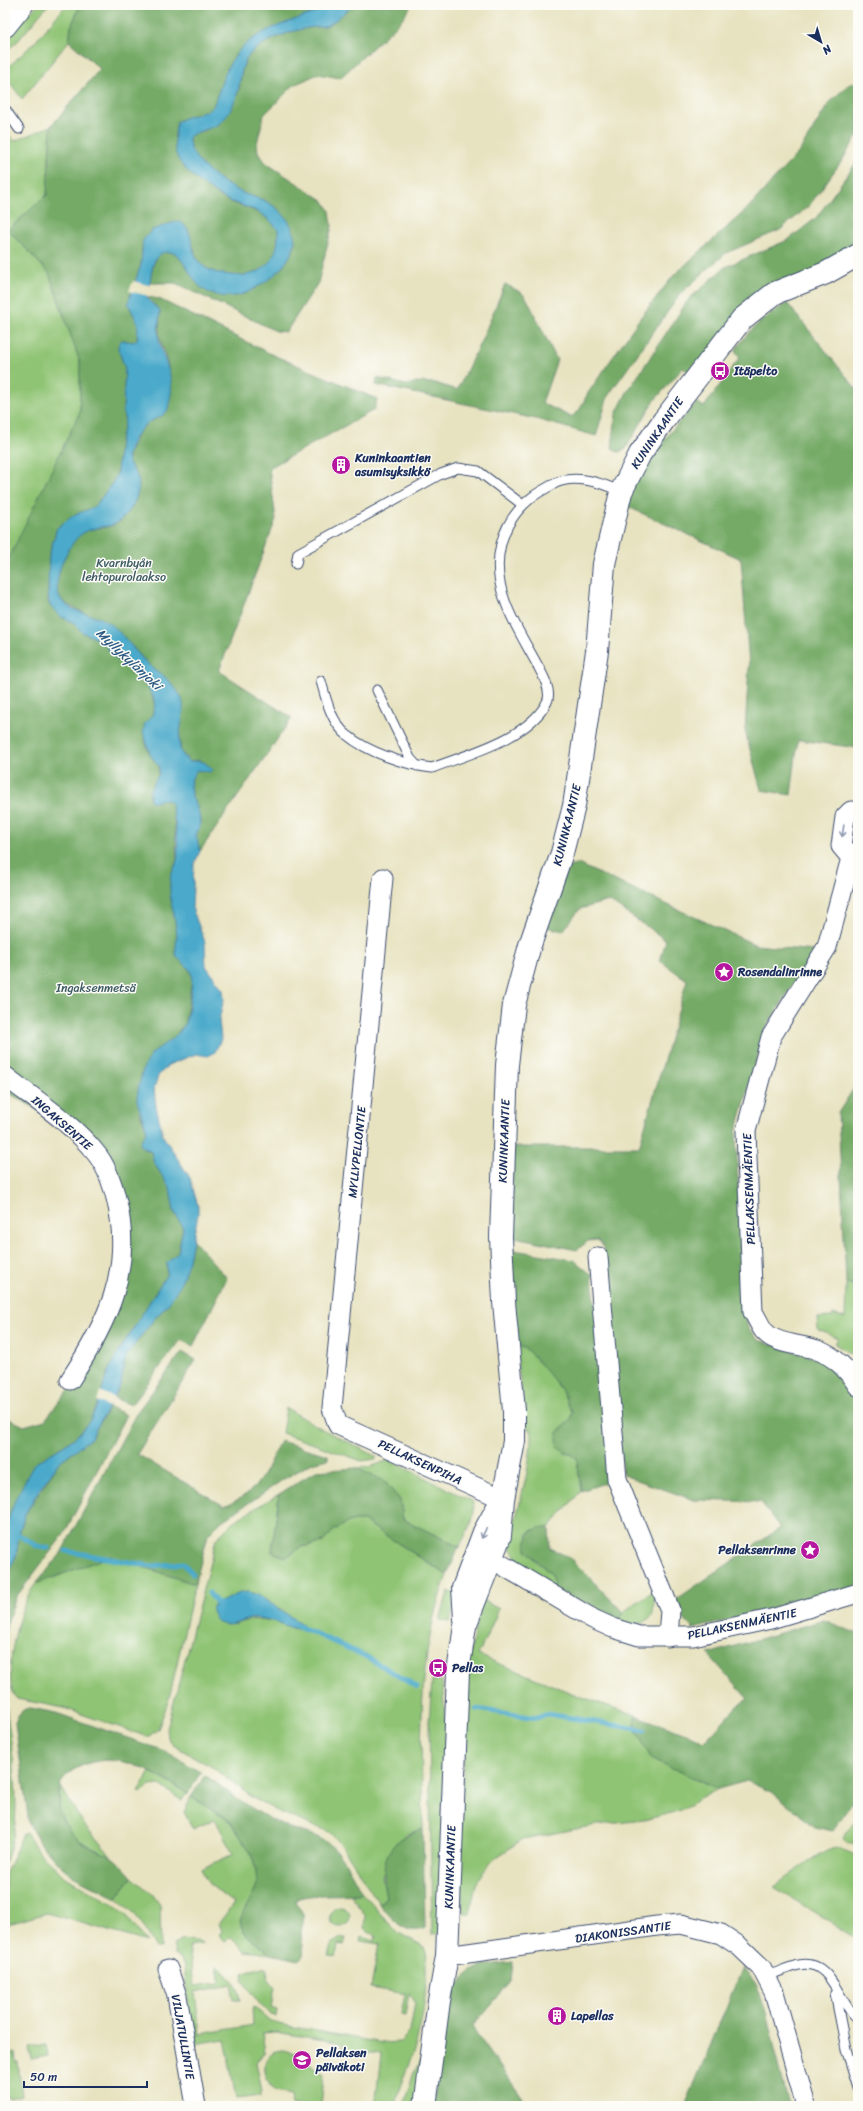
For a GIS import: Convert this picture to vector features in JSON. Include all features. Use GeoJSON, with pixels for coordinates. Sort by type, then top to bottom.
{"type":"FeatureCollection","features":[{"type":"Feature","properties":{"kind":"main road"},"geometry":{"type":"LineString","coordinates":[[5,26],[22,5]]}},
{"type":"Feature","properties":{"kind":"main road","name":"KUNINKAANTIE"},"geometry":{"type":"LineString","coordinates":[[425,2106],[439,2001],[447,1956],[458,1672],[465,1626],[463,1588],[484,1556],[484,1532],[503,1499],[514,1441],[514,1411],[504,1302],[501,1237],[507,1065],[514,1005],[530,945],[562,853],[574,806],[597,651],[604,564],[621,492],[640,454],[664,420],[742,319],[775,294],[826,273],[858,255]]}},
{"type":"Feature","properties":{"kind":"street","name":"PELLAKSENMÄENTIE"},"geometry":{"type":"LineString","coordinates":[[858,812],[851,811],[845,817],[841,846],[855,854],[827,947],[771,1037],[746,1131],[754,1312],[765,1332],[769,1335],[774,1338],[817,1350],[833,1358],[847,1369],[858,1386]]}},
{"type":"Feature","properties":{"kind":"street","name":"MYLLYPELLONTIE"},"geometry":{"type":"LineString","coordinates":[[338,1425],[332,1408],[383,878]]}},
{"type":"Feature","properties":{"kind":"street","name":"INGAKSENTIE"},"geometry":{"type":"LineString","coordinates":[[5,1076],[76,1133],[96,1153],[112,1184],[122,1225],[123,1257],[115,1292],[95,1340],[70,1380]]}},
{"type":"Feature","properties":{"kind":"street"},"geometry":{"type":"LineString","coordinates":[[598,1257],[617,1479],[670,1610],[668,1638]]}},
{"type":"Feature","properties":{"kind":"street","name":"PELLAKSENPIHA"},"geometry":{"type":"LineString","coordinates":[[338,1425],[503,1499]]}},
{"type":"Feature","properties":{"kind":"street","name":"PELLAKSENMÄENTIE"},"geometry":{"type":"LineString","coordinates":[[484,1556],[612,1628],[639,1636],[668,1638],[693,1636],[771,1619],[858,1594]]}},
{"type":"Feature","properties":{"kind":"street","name":"DIAKONISSANTIE"},"geometry":{"type":"LineString","coordinates":[[447,1956],[681,1924],[721,1934],[739,1946],[761,1967],[774,1992],[806,2106]]}},
{"type":"Feature","properties":{"kind":"street","name":"VILJATULLINTIE"},"geometry":{"type":"LineString","coordinates":[[168,1969],[177,1996],[196,2106]]}},
{"type":"Feature","properties":{"kind":"lane"},"geometry":{"type":"LineString","coordinates":[[5,109],[19,129]]}},
{"type":"Feature","properties":{"kind":"lane"},"geometry":{"type":"LineString","coordinates":[[296,564],[298,552],[441,474],[458,468],[478,471],[523,505]]}},
{"type":"Feature","properties":{"kind":"lane"},"geometry":{"type":"LineString","coordinates":[[321,681],[330,711],[346,735],[384,756],[418,767],[432,768],[510,737],[532,723],[548,701],[547,683],[505,602],[498,576],[499,544],[513,517],[523,505],[531,497],[557,482],[583,480],[605,485],[621,492]]}},
{"type":"Feature","properties":{"kind":"lane"},"geometry":{"type":"LineString","coordinates":[[377,690],[410,758],[418,767]]}},
{"type":"Feature","properties":{"kind":"lane"},"geometry":{"type":"LineString","coordinates":[[766,1976],[800,1964],[819,1967],[828,1975],[849,2013],[858,2020]]}},
{"type":"Feature","properties":{"kind":"lane"},"geometry":{"type":"LineString","coordinates":[[834,1988],[846,2049],[858,2087]]}},
{"type":"Feature","properties":{"kind":"green space"},"geometry":{"type":"Polygon","coordinates":[[[38,5],[48,5],[18,41],[6,51],[5,40],[19,23],[38,5]]]}},
{"type":"Feature","properties":{"kind":"green space"},"geometry":{"type":"Polygon","coordinates":[[[66,5],[80,5],[71,27],[69,41],[22,99],[5,76],[5,70],[36,41],[66,5]]]}},
{"type":"Feature","properties":{"kind":"green space","name":"Ingaksenmetsä"},"geometry":{"type":"Polygon","coordinates":[[[80,5],[331,5],[319,11],[280,25],[255,37],[244,46],[231,62],[213,107],[205,112],[181,119],[177,122],[175,144],[177,153],[188,170],[205,186],[223,198],[257,212],[268,219],[278,230],[276,252],[272,260],[259,271],[240,276],[225,275],[210,270],[201,264],[195,252],[188,229],[162,228],[152,230],[142,250],[141,265],[128,303],[138,324],[137,340],[133,342],[122,340],[118,349],[125,368],[123,413],[125,421],[120,441],[117,474],[96,505],[74,515],[57,528],[49,556],[48,602],[60,616],[74,623],[82,632],[104,642],[112,655],[149,688],[155,705],[152,716],[145,723],[145,737],[148,749],[159,767],[158,775],[151,790],[150,800],[154,802],[162,799],[170,801],[174,814],[177,860],[171,876],[170,886],[177,935],[176,953],[178,958],[185,963],[191,973],[192,980],[185,1023],[175,1037],[158,1049],[144,1068],[141,1081],[140,1114],[146,1126],[146,1132],[140,1142],[144,1149],[151,1151],[154,1163],[170,1188],[174,1211],[183,1228],[178,1252],[167,1263],[167,1274],[118,1353],[108,1372],[91,1419],[78,1435],[34,1464],[9,1515],[5,1528],[5,1417],[24,1426],[45,1420],[71,1387],[108,1324],[130,1269],[130,1241],[112,1167],[42,1112],[5,1091],[5,566],[80,412],[80,362],[49,273],[8,230],[47,195],[51,126],[100,69],[69,41],[71,27],[80,5]]]}},
{"type":"Feature","properties":{"kind":"green space"},"geometry":{"type":"Polygon","coordinates":[[[355,5],[412,5],[398,24],[340,78],[318,74],[294,85],[264,115],[257,143],[258,152],[266,163],[324,201],[330,211],[332,226],[318,283],[286,332],[276,331],[175,283],[150,283],[154,262],[163,251],[176,253],[185,263],[199,285],[244,294],[261,284],[281,268],[296,244],[283,215],[271,204],[233,188],[207,170],[193,154],[189,137],[195,132],[205,131],[231,105],[238,93],[245,62],[252,52],[258,47],[274,38],[292,32],[307,28],[325,26],[333,22],[355,5]]]}},
{"type":"Feature","properties":{"kind":"green space"},"geometry":{"type":"Polygon","coordinates":[[[858,81],[858,135],[841,162],[809,206],[780,230],[726,253],[681,293],[608,396],[596,436],[536,419],[376,385],[377,378],[407,385],[416,382],[435,383],[457,390],[483,337],[505,284],[522,293],[527,299],[557,360],[542,403],[571,417],[579,411],[588,393],[640,318],[674,275],[746,210],[799,152],[829,103],[848,85],[858,81]]]}},
{"type":"Feature","properties":{"kind":"green space"},"geometry":{"type":"Polygon","coordinates":[[[51,126],[47,195],[8,230],[49,273],[80,362],[80,412],[6,567],[5,130],[14,141],[51,126]]]}},
{"type":"Feature","properties":{"kind":"green space"},"geometry":{"type":"Polygon","coordinates":[[[858,160],[858,243],[833,259],[690,373],[683,368],[654,401],[625,450],[618,452],[612,448],[616,414],[626,394],[688,300],[725,267],[788,240],[816,218],[858,160]]]}},
{"type":"Feature","properties":{"kind":"green space","name":"Kvarnbyån lehtopurolaakso"},"geometry":{"type":"Polygon","coordinates":[[[147,297],[159,299],[273,355],[377,399],[374,410],[269,468],[276,519],[219,671],[292,718],[200,851],[196,837],[200,826],[198,811],[192,798],[190,785],[197,770],[206,771],[200,760],[190,762],[181,752],[179,735],[165,677],[149,665],[115,628],[66,604],[59,597],[56,584],[64,558],[73,542],[79,536],[88,530],[111,526],[119,522],[128,512],[132,500],[136,474],[128,463],[128,455],[139,431],[149,422],[161,416],[168,366],[159,335],[160,311],[147,297]]]}},
{"type":"Feature","properties":{"kind":"green space"},"geometry":{"type":"Polygon","coordinates":[[[787,303],[858,391],[858,748],[798,740],[791,795],[761,790],[745,731],[749,666],[741,559],[624,505],[643,468],[668,435],[697,402],[704,407],[740,357],[735,351],[740,343],[752,330],[787,303]]]}},
{"type":"Feature","properties":{"kind":"green space"},"geometry":{"type":"Polygon","coordinates":[[[578,864],[756,945],[814,951],[766,1028],[736,1132],[742,1280],[748,1328],[758,1340],[822,1360],[842,1375],[858,1402],[858,1588],[693,1629],[681,1616],[674,1601],[780,1528],[761,1502],[694,1500],[623,1475],[603,1246],[598,1240],[588,1241],[577,1250],[510,1236],[513,1147],[639,1147],[687,980],[660,961],[666,940],[609,901],[580,909],[563,931],[546,927],[567,868],[578,864]]]}},
{"type":"Feature","properties":{"kind":"green space"},"geometry":{"type":"Polygon","coordinates":[[[858,1082],[858,1288],[846,1282],[838,1113],[858,1082]]]}},
{"type":"Feature","properties":{"kind":"green space"},"geometry":{"type":"Polygon","coordinates":[[[193,1240],[227,1278],[193,1346],[181,1340],[131,1405],[114,1398],[121,1384],[124,1363],[128,1353],[155,1318],[169,1303],[189,1260],[193,1240]]]}},
{"type":"Feature","properties":{"kind":"green space"},"geometry":{"type":"Polygon","coordinates":[[[508,1249],[574,1260],[592,1275],[613,1480],[581,1491],[577,1458],[558,1447],[557,1438],[559,1432],[570,1421],[572,1412],[561,1389],[544,1368],[526,1349],[515,1345],[508,1249]]]}},
{"type":"Feature","properties":{"kind":"green space"},"geometry":{"type":"Polygon","coordinates":[[[846,1282],[858,1288],[858,1359],[835,1344],[838,1338],[818,1330],[817,1318],[833,1317],[833,1314],[845,1318],[846,1282]]]}},
{"type":"Feature","properties":{"kind":"green space"},"geometry":{"type":"Polygon","coordinates":[[[515,1345],[526,1349],[544,1367],[561,1389],[572,1412],[570,1421],[560,1429],[565,1452],[577,1457],[581,1491],[549,1528],[532,1530],[527,1535],[534,1559],[550,1573],[554,1584],[552,1588],[516,1565],[518,1560],[510,1548],[510,1539],[521,1499],[531,1443],[531,1429],[527,1429],[515,1345]]]}},
{"type":"Feature","properties":{"kind":"green space"},"geometry":{"type":"Polygon","coordinates":[[[182,1352],[196,1360],[137,1454],[224,1506],[246,1494],[260,1481],[280,1441],[328,1455],[328,1459],[312,1463],[284,1479],[222,1521],[208,1535],[195,1584],[110,1556],[36,1584],[60,1555],[137,1412],[182,1352]]]}},
{"type":"Feature","properties":{"kind":"green space"},"geometry":{"type":"Polygon","coordinates":[[[109,1407],[126,1415],[64,1534],[16,1597],[6,1626],[5,1636],[5,1578],[16,1556],[20,1530],[25,1514],[59,1462],[91,1438],[109,1407]]]}},
{"type":"Feature","properties":{"kind":"green space"},"geometry":{"type":"Polygon","coordinates":[[[286,1408],[326,1431],[376,1456],[376,1459],[362,1461],[282,1433],[286,1408]]]}},
{"type":"Feature","properties":{"kind":"green space"},"geometry":{"type":"Polygon","coordinates":[[[389,1460],[472,1501],[474,1507],[473,1518],[459,1547],[403,1519],[400,1500],[384,1481],[356,1468],[370,1467],[389,1460]]]}},
{"type":"Feature","properties":{"kind":"green space"},"geometry":{"type":"Polygon","coordinates":[[[356,1468],[384,1481],[400,1500],[403,1519],[459,1547],[447,1575],[364,1521],[350,1521],[333,1531],[322,1543],[301,1547],[286,1557],[272,1552],[279,1494],[316,1471],[356,1468]]]}},
{"type":"Feature","properties":{"kind":"green space"},"geometry":{"type":"Polygon","coordinates":[[[279,1494],[272,1552],[286,1557],[301,1547],[322,1543],[333,1531],[350,1521],[364,1521],[447,1575],[437,1605],[425,1668],[422,1733],[423,1829],[406,1834],[382,1876],[386,1897],[380,1905],[341,1844],[329,1832],[281,1813],[253,1798],[212,1767],[173,1745],[168,1738],[167,1729],[216,1539],[234,1521],[279,1494]],[[248,1592],[240,1593],[212,1606],[234,1625],[259,1619],[273,1621],[297,1629],[303,1625],[258,1595],[248,1592]]]}},
{"type":"Feature","properties":{"kind":"green space"},"geometry":{"type":"Polygon","coordinates":[[[539,1528],[549,1528],[550,1548],[570,1558],[623,1612],[617,1623],[552,1588],[554,1584],[550,1573],[526,1550],[528,1536],[532,1531],[539,1528]]]}},
{"type":"Feature","properties":{"kind":"green space"},"geometry":{"type":"Polygon","coordinates":[[[109,1556],[195,1584],[169,1699],[158,1729],[148,1737],[64,1708],[17,1699],[12,1690],[10,1677],[11,1660],[18,1623],[23,1606],[36,1584],[109,1556]]]}},
{"type":"Feature","properties":{"kind":"green space"},"geometry":{"type":"Polygon","coordinates":[[[656,1589],[658,1596],[654,1598],[653,1612],[648,1620],[639,1623],[636,1629],[617,1623],[623,1612],[656,1589]]]}},
{"type":"Feature","properties":{"kind":"green space"},"geometry":{"type":"Polygon","coordinates":[[[448,1592],[457,1593],[450,1622],[440,1620],[448,1592]]]}},
{"type":"Feature","properties":{"kind":"green space"},"geometry":{"type":"Polygon","coordinates":[[[482,1600],[499,1609],[478,1655],[579,1696],[635,1715],[635,1728],[651,1758],[718,1789],[678,1811],[644,1820],[597,1825],[523,1839],[494,1859],[477,1880],[470,1913],[463,1913],[460,1879],[466,1670],[482,1600]]]}},
{"type":"Feature","properties":{"kind":"green space"},"geometry":{"type":"Polygon","coordinates":[[[824,1620],[858,1634],[858,1793],[833,1831],[814,1827],[773,1793],[747,1781],[718,1789],[651,1758],[635,1728],[635,1715],[705,1741],[737,1706],[748,1699],[708,1654],[824,1620]]]}},
{"type":"Feature","properties":{"kind":"green space"},"geometry":{"type":"Polygon","coordinates":[[[432,1680],[442,1681],[446,1727],[442,1933],[432,1934],[429,1722],[432,1680]]]}},
{"type":"Feature","properties":{"kind":"green space"},"geometry":{"type":"Polygon","coordinates":[[[5,1696],[13,1758],[16,1803],[12,1844],[5,1862],[5,1696]]]}},
{"type":"Feature","properties":{"kind":"green space"},"geometry":{"type":"Polygon","coordinates":[[[31,1708],[56,1713],[165,1751],[201,1772],[188,1793],[152,1772],[127,1763],[113,1761],[100,1761],[86,1764],[72,1771],[62,1781],[59,1790],[59,1807],[66,1826],[84,1844],[108,1854],[115,1859],[132,1877],[116,1898],[73,1876],[60,1865],[41,1844],[29,1824],[15,1723],[20,1712],[31,1708]]]}},
{"type":"Feature","properties":{"kind":"green space"},"geometry":{"type":"Polygon","coordinates":[[[150,1772],[188,1793],[182,1801],[160,1785],[150,1786],[140,1793],[138,1791],[150,1772]]]}},
{"type":"Feature","properties":{"kind":"green space"},"geometry":{"type":"Polygon","coordinates":[[[205,1775],[241,1801],[270,1819],[286,1827],[324,1840],[340,1855],[352,1874],[362,1893],[312,1896],[297,1899],[295,1902],[302,1911],[303,1917],[301,1933],[303,1949],[302,1958],[298,1960],[271,1954],[248,1937],[242,1928],[240,1921],[257,1885],[256,1871],[251,1853],[230,1821],[191,1797],[205,1775]]]}},
{"type":"Feature","properties":{"kind":"green space"},"geometry":{"type":"Polygon","coordinates":[[[60,1785],[82,1822],[112,1857],[80,1841],[67,1828],[59,1810],[60,1785]]]}},
{"type":"Feature","properties":{"kind":"green space"},"geometry":{"type":"Polygon","coordinates":[[[191,1797],[230,1821],[251,1853],[256,1871],[257,1885],[240,1921],[242,1928],[248,1937],[271,1954],[245,1951],[231,1937],[225,1941],[219,1935],[222,1931],[219,1923],[234,1903],[209,1884],[201,1869],[233,1854],[215,1819],[193,1829],[184,1812],[191,1797]]]}},
{"type":"Feature","properties":{"kind":"green space"},"geometry":{"type":"Polygon","coordinates":[[[858,1818],[858,1846],[848,1843],[844,1838],[846,1833],[858,1818]]]}},
{"type":"Feature","properties":{"kind":"green space"},"geometry":{"type":"Polygon","coordinates":[[[423,1829],[425,1928],[411,1930],[400,1925],[380,1905],[386,1897],[384,1873],[388,1854],[400,1839],[423,1829]]]}},
{"type":"Feature","properties":{"kind":"green space"},"geometry":{"type":"Polygon","coordinates":[[[26,1833],[38,1851],[65,1877],[111,1903],[127,1916],[147,1942],[47,1913],[5,1925],[5,1875],[23,1834],[26,1833]]]}},
{"type":"Feature","properties":{"kind":"green space"},"geometry":{"type":"Polygon","coordinates":[[[836,1847],[858,1856],[858,1940],[774,1887],[813,1858],[836,1847]]]}},
{"type":"Feature","properties":{"kind":"green space"},"geometry":{"type":"Polygon","coordinates":[[[132,1877],[153,1895],[160,1905],[161,1948],[156,1948],[143,1925],[133,1912],[116,1898],[132,1877]]]}},
{"type":"Feature","properties":{"kind":"green space"},"geometry":{"type":"Polygon","coordinates":[[[362,1893],[397,1932],[425,1947],[426,1985],[421,2022],[415,2047],[395,2106],[375,2106],[381,2054],[342,2050],[342,2043],[276,2032],[262,2033],[265,2052],[256,2062],[262,2091],[260,2096],[236,2099],[225,2039],[195,2044],[196,2050],[193,2052],[184,1966],[181,1959],[175,1955],[173,1944],[183,1939],[201,1942],[202,1944],[189,1946],[194,1986],[220,1983],[217,1966],[233,1981],[240,1995],[241,2000],[234,2000],[231,1985],[195,1992],[200,2034],[253,2025],[252,2009],[255,2008],[269,2020],[278,2024],[383,2043],[400,2042],[410,2032],[415,2002],[409,1993],[405,2016],[401,2015],[405,1994],[371,1988],[379,1944],[360,1941],[361,1936],[374,1941],[376,1936],[364,1928],[365,1915],[351,1895],[362,1893]]]}},
{"type":"Feature","properties":{"kind":"green space"},"geometry":{"type":"Polygon","coordinates":[[[340,1907],[347,1910],[350,1917],[347,1924],[340,1927],[333,1924],[330,1917],[333,1910],[340,1907]]]}},
{"type":"Feature","properties":{"kind":"green space"},"geometry":{"type":"Polygon","coordinates":[[[341,1938],[346,1938],[344,1945],[338,1944],[336,1957],[328,1956],[331,1944],[341,1938]]]}},
{"type":"Feature","properties":{"kind":"green space"},"geometry":{"type":"Polygon","coordinates":[[[513,1962],[511,1981],[472,2027],[528,2106],[432,2106],[451,1985],[460,1983],[465,1976],[477,1968],[513,1962]]]}},
{"type":"Feature","properties":{"kind":"green space"},"geometry":{"type":"Polygon","coordinates":[[[743,1967],[756,1984],[765,2008],[789,2106],[685,2106],[743,1967]]]}},
{"type":"Feature","properties":{"kind":"green space"},"geometry":{"type":"Polygon","coordinates":[[[258,1968],[266,1968],[269,1981],[275,1986],[271,2008],[277,2010],[276,2017],[261,2006],[242,1980],[244,1973],[258,1968]]]}},
{"type":"Feature","properties":{"kind":"green space"},"geometry":{"type":"Polygon","coordinates":[[[46,2045],[48,2056],[31,2059],[29,2048],[46,2045]]]}},
{"type":"Feature","properties":{"kind":"green space"},"geometry":{"type":"Polygon","coordinates":[[[283,2050],[297,2054],[324,2075],[321,2106],[291,2105],[292,2094],[273,2091],[265,2072],[266,2060],[269,2055],[283,2050]]]}},
{"type":"Feature","properties":{"kind":"green space"},"geometry":{"type":"Polygon","coordinates":[[[15,2053],[16,2062],[18,2062],[22,2095],[12,2098],[5,2097],[5,2056],[15,2053]]]}},
{"type":"Feature","properties":{"kind":"green space"},"geometry":{"type":"Polygon","coordinates":[[[421,2059],[417,2106],[403,2106],[413,2075],[421,2059]]]}},
{"type":"Feature","properties":{"kind":"water","name":"Myllykylänjoki"},"geometry":{"type":"Polygon","coordinates":[[[331,5],[355,5],[333,22],[325,26],[307,28],[284,34],[261,45],[249,55],[243,65],[238,93],[226,117],[216,126],[193,134],[189,137],[190,145],[194,154],[200,162],[217,178],[245,194],[263,200],[278,209],[284,215],[293,230],[294,246],[291,254],[283,266],[264,283],[245,293],[230,296],[215,295],[201,288],[175,253],[162,253],[155,259],[147,295],[149,301],[160,311],[158,328],[159,340],[169,371],[171,384],[168,408],[163,415],[149,422],[142,428],[129,450],[127,458],[137,476],[139,483],[137,495],[130,510],[118,522],[108,526],[92,529],[79,536],[67,551],[59,571],[57,582],[58,591],[60,598],[64,603],[79,612],[97,617],[109,623],[147,663],[168,679],[178,691],[183,705],[179,740],[180,749],[183,756],[190,762],[202,762],[212,770],[210,772],[197,770],[190,787],[191,794],[200,817],[196,835],[200,851],[194,865],[192,908],[205,942],[206,966],[223,990],[224,999],[219,1020],[221,1039],[215,1052],[207,1056],[196,1054],[168,1065],[158,1076],[154,1088],[156,1106],[163,1136],[190,1178],[198,1206],[198,1214],[189,1260],[181,1283],[169,1303],[155,1318],[128,1353],[124,1363],[121,1384],[91,1438],[59,1462],[39,1490],[25,1514],[20,1530],[16,1556],[5,1578],[5,1528],[16,1498],[34,1464],[78,1435],[91,1419],[108,1372],[118,1353],[167,1274],[167,1263],[178,1252],[183,1228],[174,1211],[170,1188],[154,1163],[151,1151],[141,1146],[140,1142],[146,1129],[137,1100],[140,1081],[146,1062],[157,1049],[181,1030],[185,1023],[192,982],[191,972],[176,954],[177,936],[170,881],[177,861],[178,849],[172,806],[170,801],[163,799],[154,802],[150,800],[150,790],[159,774],[159,766],[151,756],[143,732],[145,723],[152,716],[155,705],[153,696],[143,681],[112,655],[104,642],[82,632],[74,623],[60,616],[50,606],[48,594],[49,556],[57,528],[74,515],[96,505],[117,474],[120,441],[125,421],[123,413],[125,368],[118,348],[119,343],[122,340],[133,342],[137,340],[138,324],[128,303],[141,265],[143,240],[152,230],[178,221],[188,230],[195,254],[202,265],[215,272],[231,275],[251,274],[260,270],[272,258],[276,250],[278,230],[268,219],[258,212],[218,195],[201,183],[180,162],[175,148],[177,122],[181,119],[205,112],[213,107],[231,62],[244,46],[255,37],[280,25],[319,11],[331,5]]]}},
{"type":"Feature","properties":{"kind":"water"},"geometry":{"type":"Polygon","coordinates":[[[248,1592],[258,1595],[303,1625],[302,1628],[297,1629],[258,1618],[229,1625],[219,1623],[215,1618],[212,1606],[240,1593],[248,1592]]]}},
{"type":"Feature","properties":{"kind":"pier"},"geometry":{"type":"Polygon","coordinates":[[[133,281],[151,286],[149,296],[129,291],[133,281]]]}},
{"type":"Feature","properties":{"kind":"pier"},"geometry":{"type":"Polygon","coordinates":[[[100,1391],[114,1398],[109,1407],[97,1401],[100,1391]]]}},
{"type":"Feature","properties":{"kind":"waterway"},"geometry":{"type":"LineString","coordinates":[[14,1532],[37,1546],[48,1548]]}},
{"type":"Feature","properties":{"kind":"waterway"},"geometry":{"type":"LineString","coordinates":[[66,1551],[151,1566],[183,1563],[193,1574]]}},
{"type":"Feature","properties":{"kind":"waterway"},"geometry":{"type":"LineString","coordinates":[[209,1593],[217,1603],[223,1605]]}},
{"type":"Feature","properties":{"kind":"waterway"},"geometry":{"type":"LineString","coordinates":[[296,1625],[365,1656],[417,1687]]}},
{"type":"Feature","properties":{"kind":"waterway"},"geometry":{"type":"LineString","coordinates":[[476,1709],[537,1718],[547,1714],[644,1730]]}},
{"type":"Feature","properties":{"kind":"place","name":"Itäpelto"},"geometry":{"type":"Point","coordinates":[720,371]}},
{"type":"Feature","properties":{"kind":"place","name":"Kuninkaantien asumisyksikkö"},"geometry":{"type":"Point","coordinates":[341,465]}},
{"type":"Feature","properties":{"kind":"place","name":"Rosendalinrinne"},"geometry":{"type":"Point","coordinates":[724,972]}},
{"type":"Feature","properties":{"kind":"place","name":"Pellaksenrinne"},"geometry":{"type":"Point","coordinates":[810,1550]}},
{"type":"Feature","properties":{"kind":"place","name":"Pellas"},"geometry":{"type":"Point","coordinates":[438,1668]}},
{"type":"Feature","properties":{"kind":"place","name":"Lapellas"},"geometry":{"type":"Point","coordinates":[557,2016]}},
{"type":"Feature","properties":{"kind":"place","name":"Pellaksen päiväkoti"},"geometry":{"type":"Point","coordinates":[302,2060]}}]}
